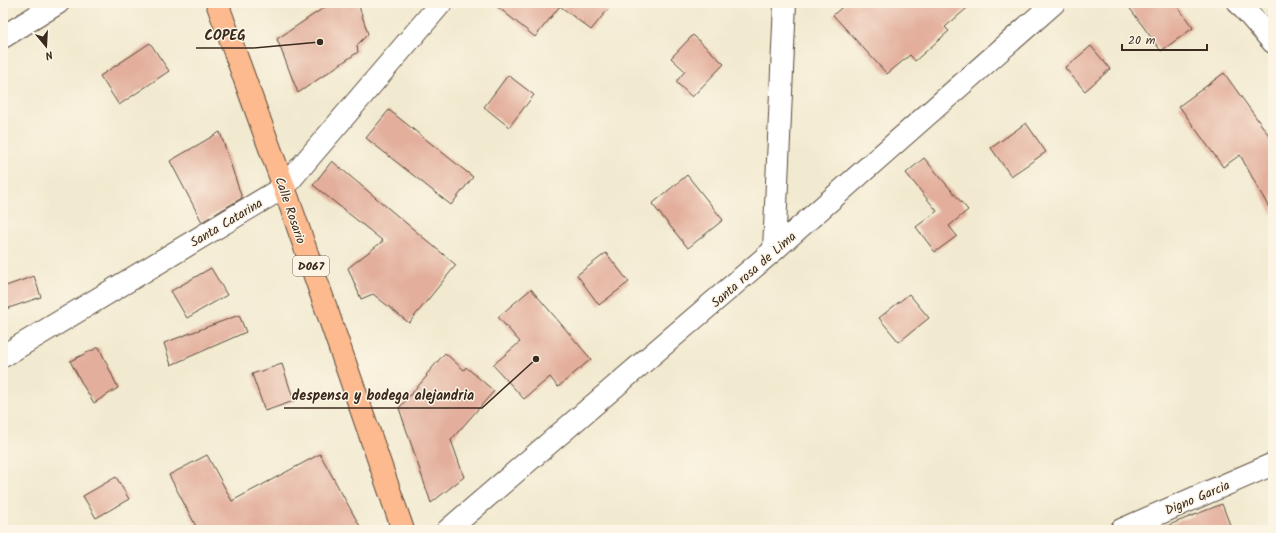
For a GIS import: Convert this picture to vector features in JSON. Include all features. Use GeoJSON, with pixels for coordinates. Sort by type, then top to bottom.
{"type":"FeatureCollection","features":[{"type":"Feature","properties":{"kind":"main road","name":"Calle Rosario"},"geometry":{"type":"LineString","coordinates":[[218,3],[284,187],[403,530]]}},
{"type":"Feature","properties":{"kind":"street"},"geometry":{"type":"LineString","coordinates":[[3,37],[58,3]]}},
{"type":"Feature","properties":{"kind":"street","name":"Santa Catarina"},"geometry":{"type":"LineString","coordinates":[[3,356],[284,187],[441,3]]}},
{"type":"Feature","properties":{"kind":"street"},"geometry":{"type":"LineString","coordinates":[[774,250],[785,3]]}},
{"type":"Feature","properties":{"kind":"street","name":"Santa rosa de Lima"},"geometry":{"type":"LineString","coordinates":[[448,530],[774,250],[1054,3]]}},
{"type":"Feature","properties":{"kind":"street"},"geometry":{"type":"LineString","coordinates":[[1239,3],[1273,42]]}},
{"type":"Feature","properties":{"kind":"street","name":"Digno Garcia"},"geometry":{"type":"LineString","coordinates":[[1121,530],[1273,464]]}},
{"type":"Feature","properties":{"kind":"building"},"geometry":{"type":"Polygon","coordinates":[[[331,3],[340,3],[343,7],[358,3],[368,34],[357,45],[358,52],[298,93],[277,39],[331,3]]]}},
{"type":"Feature","properties":{"kind":"building"},"geometry":{"type":"Polygon","coordinates":[[[493,3],[613,3],[591,30],[560,6],[535,37],[493,3]]]}},
{"type":"Feature","properties":{"kind":"building"},"geometry":{"type":"Polygon","coordinates":[[[847,3],[973,3],[945,27],[949,31],[915,61],[910,55],[887,74],[833,15],[847,3]]]}},
{"type":"Feature","properties":{"kind":"building"},"geometry":{"type":"Polygon","coordinates":[[[1126,3],[1175,3],[1193,28],[1161,51],[1126,3]]]}},
{"type":"Feature","properties":{"kind":"building"},"geometry":{"type":"Polygon","coordinates":[[[693,35],[724,64],[692,97],[676,82],[685,71],[671,58],[693,35]]]}},
{"type":"Feature","properties":{"kind":"building"},"geometry":{"type":"Polygon","coordinates":[[[150,43],[169,71],[119,105],[100,76],[150,43]]]}},
{"type":"Feature","properties":{"kind":"building"},"geometry":{"type":"Polygon","coordinates":[[[1091,46],[1110,69],[1085,91],[1065,68],[1091,46]]]}},
{"type":"Feature","properties":{"kind":"building"},"geometry":{"type":"Polygon","coordinates":[[[1224,73],[1273,141],[1273,215],[1240,155],[1223,167],[1179,106],[1224,73]]]}},
{"type":"Feature","properties":{"kind":"building"},"geometry":{"type":"Polygon","coordinates":[[[508,75],[534,95],[509,127],[484,107],[508,75]]]}},
{"type":"Feature","properties":{"kind":"building"},"geometry":{"type":"Polygon","coordinates":[[[389,110],[473,177],[451,205],[366,138],[389,110]]]}},
{"type":"Feature","properties":{"kind":"building"},"geometry":{"type":"Polygon","coordinates":[[[1026,123],[1046,152],[1011,176],[991,148],[1026,123]]]}},
{"type":"Feature","properties":{"kind":"building"},"geometry":{"type":"Polygon","coordinates":[[[220,132],[242,198],[202,222],[170,161],[220,132]]]}},
{"type":"Feature","properties":{"kind":"building"},"geometry":{"type":"Polygon","coordinates":[[[924,158],[968,210],[949,226],[957,236],[935,252],[916,227],[937,211],[906,173],[924,158]]]}},
{"type":"Feature","properties":{"kind":"building"},"geometry":{"type":"Polygon","coordinates":[[[332,161],[456,265],[409,323],[373,294],[361,299],[348,268],[383,241],[313,185],[332,161]]]}},
{"type":"Feature","properties":{"kind":"building"},"geometry":{"type":"Polygon","coordinates":[[[687,175],[723,220],[688,248],[652,204],[687,175]]]}},
{"type":"Feature","properties":{"kind":"building"},"geometry":{"type":"Polygon","coordinates":[[[606,253],[629,282],[599,305],[577,275],[606,253]]]}},
{"type":"Feature","properties":{"kind":"building"},"geometry":{"type":"Polygon","coordinates":[[[211,268],[227,295],[187,318],[171,291],[211,268]]]}},
{"type":"Feature","properties":{"kind":"building"},"geometry":{"type":"Polygon","coordinates":[[[34,276],[41,297],[3,310],[3,287],[34,276]]]}},
{"type":"Feature","properties":{"kind":"building"},"geometry":{"type":"Polygon","coordinates":[[[531,289],[591,359],[558,387],[550,377],[524,399],[493,365],[520,342],[498,317],[531,289]]]}},
{"type":"Feature","properties":{"kind":"building"},"geometry":{"type":"Polygon","coordinates":[[[909,294],[929,318],[899,342],[879,318],[909,294]]]}},
{"type":"Feature","properties":{"kind":"building"},"geometry":{"type":"Polygon","coordinates":[[[239,315],[246,332],[171,365],[164,343],[239,315]]]}},
{"type":"Feature","properties":{"kind":"building"},"geometry":{"type":"Polygon","coordinates":[[[99,347],[118,388],[94,403],[70,361],[99,347]]]}},
{"type":"Feature","properties":{"kind":"building"},"geometry":{"type":"Polygon","coordinates":[[[445,353],[464,370],[466,367],[494,391],[451,440],[464,477],[431,503],[399,408],[445,353]]]}},
{"type":"Feature","properties":{"kind":"building"},"geometry":{"type":"Polygon","coordinates":[[[282,364],[294,401],[265,411],[252,374],[282,364]]]}},
{"type":"Feature","properties":{"kind":"building"},"geometry":{"type":"Polygon","coordinates":[[[320,454],[362,530],[198,530],[169,475],[207,455],[232,501],[320,454]]]}},
{"type":"Feature","properties":{"kind":"building"},"geometry":{"type":"Polygon","coordinates":[[[116,477],[129,499],[96,518],[83,496],[116,477]]]}},
{"type":"Feature","properties":{"kind":"building"},"geometry":{"type":"Polygon","coordinates":[[[1222,504],[1232,530],[1159,530],[1159,529],[1222,504]]]}},
{"type":"Feature","properties":{"kind":"place","name":"COPEG"},"geometry":{"type":"Point","coordinates":[320,42]}},
{"type":"Feature","properties":{"kind":"place","name":"despensa y bodega alejandria"},"geometry":{"type":"Point","coordinates":[536,359]}}]}
